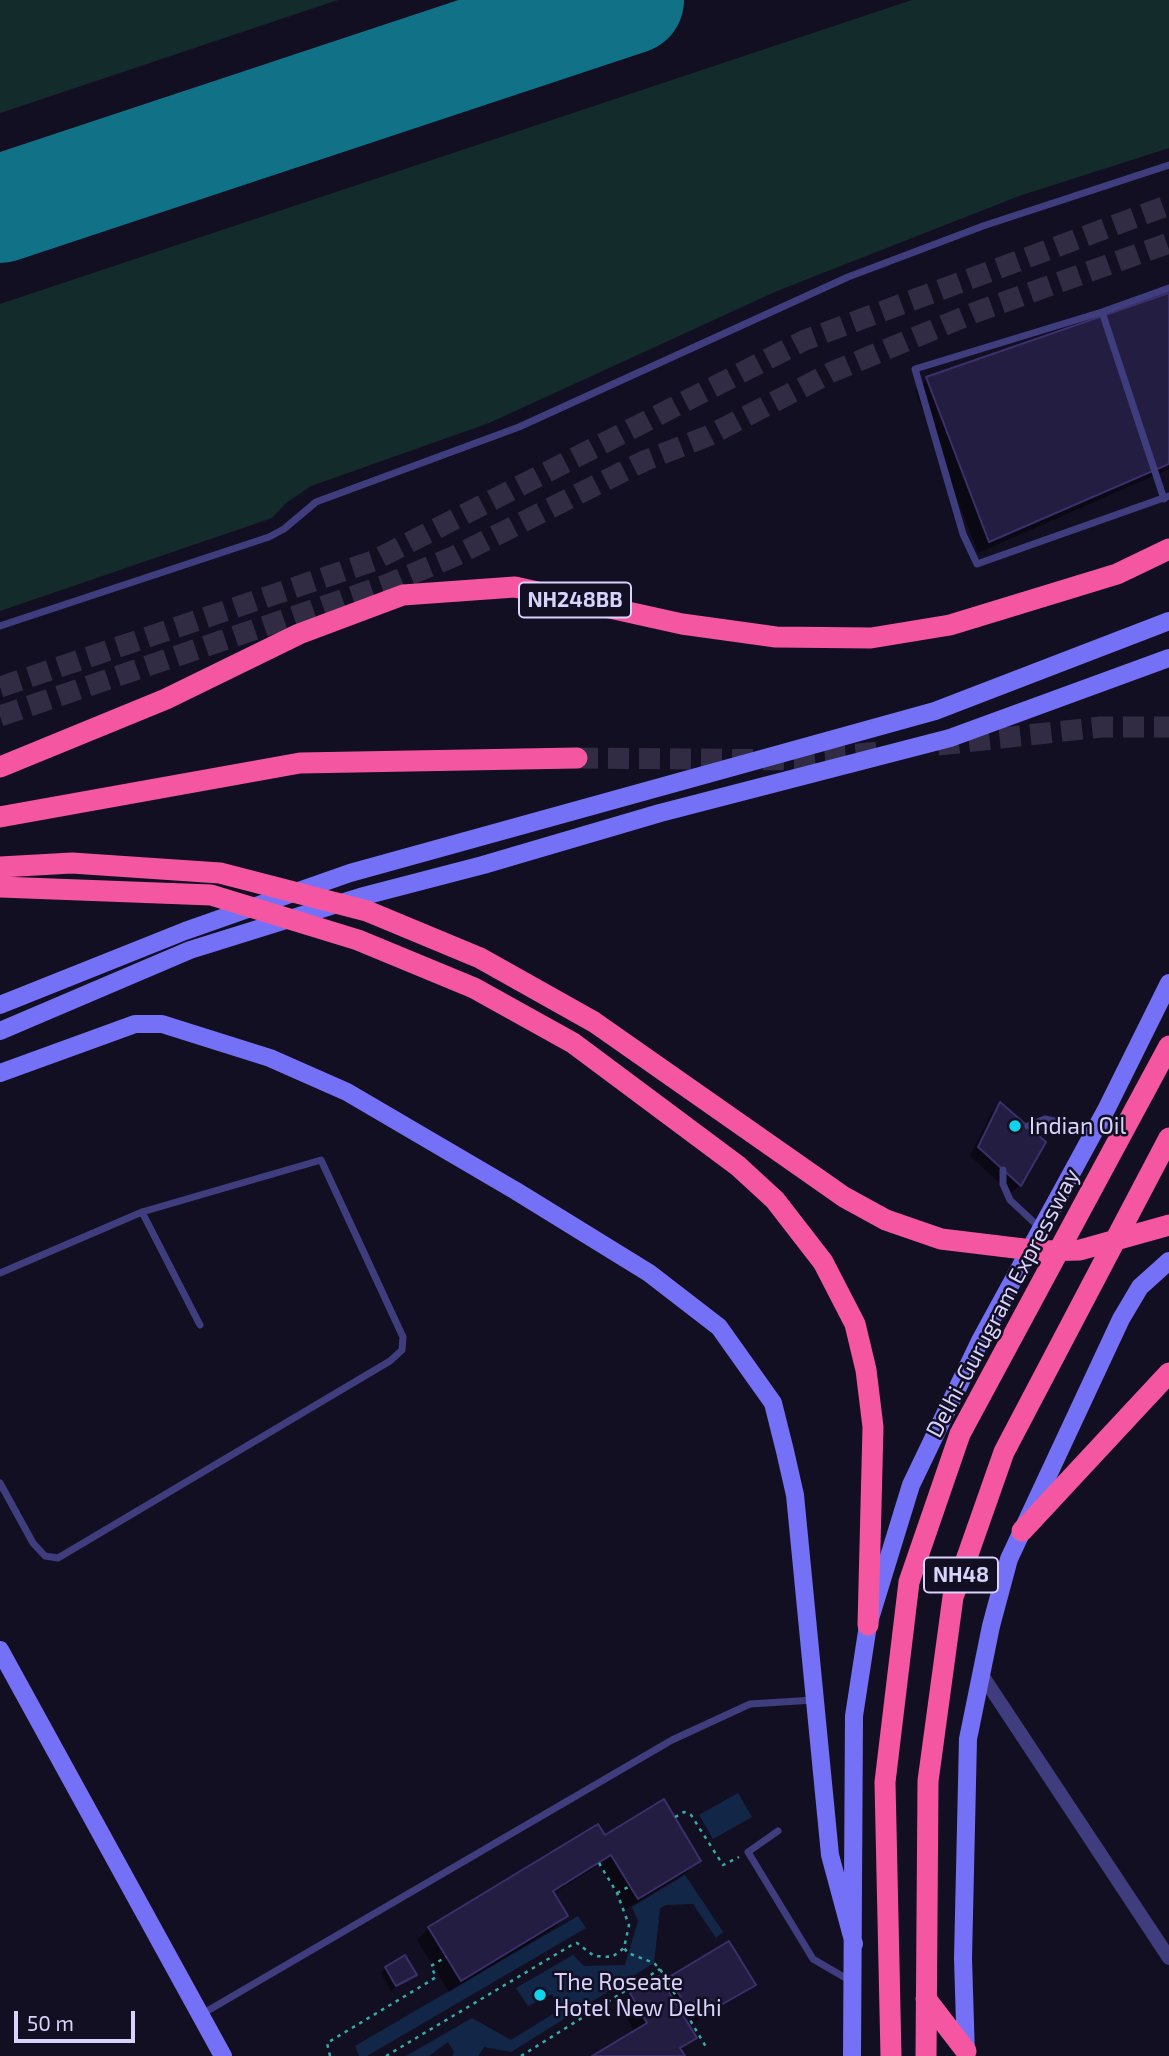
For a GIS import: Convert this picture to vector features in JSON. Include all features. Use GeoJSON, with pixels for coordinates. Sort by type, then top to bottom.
{"type":"FeatureCollection","features":[{"type":"Feature","properties":{"kind":"highway","name":"NH248BB"},"geometry":{"type":"LineString","coordinates":[[0,767],[166,699],[299,634],[403,595],[515,587],[682,624],[776,637],[871,638],[963,621],[1117,573],[1169,549]]}},
{"type":"Feature","properties":{"kind":"highway"},"geometry":{"type":"LineString","coordinates":[[0,817],[300,763],[577,758]]}},
{"type":"Feature","properties":{"kind":"highway"},"geometry":{"type":"LineString","coordinates":[[0,867],[72,863],[220,873],[367,911],[480,958],[594,1022],[844,1197],[886,1220],[941,1239],[1040,1251],[1080,1250],[1169,1225]]}},
{"type":"Feature","properties":{"kind":"highway"},"geometry":{"type":"LineString","coordinates":[[0,887],[211,895],[358,940],[474,988],[573,1043],[691,1129],[775,1200],[823,1262],[855,1324],[866,1370],[873,1427],[868,1625]]}},
{"type":"Feature","properties":{"kind":"highway","name":"Delhi-Gurugram Expressway"},"geometry":{"type":"LineString","coordinates":[[891,2056],[885,1782],[909,1582],[960,1434],[1169,1046]]}},
{"type":"Feature","properties":{"kind":"highway","name":"NH48"},"geometry":{"type":"LineString","coordinates":[[926,2056],[928,1781],[953,1597],[1004,1452],[1169,1138]]}},
{"type":"Feature","properties":{"kind":"highway"},"geometry":{"type":"LineString","coordinates":[[1022,1531],[1169,1373]]}},
{"type":"Feature","properties":{"kind":"highway"},"geometry":{"type":"LineString","coordinates":[[926,1999],[966,2054]]}},
{"type":"Feature","properties":{"kind":"main road"},"geometry":{"type":"LineString","coordinates":[[0,1005],[185,931],[350,873],[935,711],[1169,621]]}},
{"type":"Feature","properties":{"kind":"main road"},"geometry":{"type":"LineString","coordinates":[[0,1031],[190,950],[360,897],[483,865],[660,813],[950,738],[1169,658]]}},
{"type":"Feature","properties":{"kind":"main road"},"geometry":{"type":"LineString","coordinates":[[852,2056],[854,1716],[868,1625],[911,1485],[981,1339],[1095,1130],[1169,983]]}},
{"type":"Feature","properties":{"kind":"main road"},"geometry":{"type":"LineString","coordinates":[[0,1073],[135,1024],[162,1024],[229,1044],[306,1072],[347,1092],[649,1273],[702,1311],[719,1327],[773,1403],[795,1495],[830,1855],[854,1944]]}},
{"type":"Feature","properties":{"kind":"main road"},"geometry":{"type":"LineString","coordinates":[[966,2054],[963,1958],[968,1739],[980,1672],[1009,1559],[1121,1320],[1140,1287],[1169,1261]]}},
{"type":"Feature","properties":{"kind":"main road"},"geometry":{"type":"LineString","coordinates":[[0,1650],[223,2056]]}},
{"type":"Feature","properties":{"kind":"street"},"geometry":{"type":"LineString","coordinates":[[980,1672],[1168,1954]]}},
{"type":"Feature","properties":{"kind":"lane"},"geometry":{"type":"LineString","coordinates":[[0,626],[270,537],[284,529],[316,502],[519,427],[848,277],[983,226],[1169,165]]}},
{"type":"Feature","properties":{"kind":"lane"},"geometry":{"type":"LineString","coordinates":[[1102,312],[1166,498],[977,564],[963,534],[915,369],[1102,312],[1169,288]]}},
{"type":"Feature","properties":{"kind":"lane"},"geometry":{"type":"LineString","coordinates":[[1028,1126],[1045,1119],[1095,1130],[1127,1123]]}},
{"type":"Feature","properties":{"kind":"lane"},"geometry":{"type":"LineString","coordinates":[[0,1273],[142,1212],[321,1160],[402,1337],[402,1350],[390,1361],[58,1558],[45,1556],[33,1543],[0,1483]]}},
{"type":"Feature","properties":{"kind":"lane"},"geometry":{"type":"LineString","coordinates":[[1003,1170],[1003,1184],[1010,1200],[1041,1229]]}},
{"type":"Feature","properties":{"kind":"lane"},"geometry":{"type":"LineString","coordinates":[[142,1212],[200,1325]]}},
{"type":"Feature","properties":{"kind":"lane"},"geometry":{"type":"LineString","coordinates":[[202,2014],[664,1745],[750,1704],[814,1700]]}},
{"type":"Feature","properties":{"kind":"lane"},"geometry":{"type":"LineString","coordinates":[[778,1832],[748,1852],[813,1959],[853,1982]]}},
{"type":"Feature","properties":{"kind":"path"},"geometry":{"type":"LineString","coordinates":[[675,1817],[684,1812],[691,1815],[723,1865],[748,1852]]}},
{"type":"Feature","properties":{"kind":"path"},"geometry":{"type":"LineString","coordinates":[[386,2056],[570,1946],[577,1943],[594,1956],[612,1957],[624,1948],[629,1925],[617,1893],[599,1863]]}},
{"type":"Feature","properties":{"kind":"path"},"geometry":{"type":"LineString","coordinates":[[617,1893],[630,1885]]}},
{"type":"Feature","properties":{"kind":"path"},"geometry":{"type":"LineString","coordinates":[[624,1948],[628,1953],[654,1963],[660,1969],[706,2047]]}},
{"type":"Feature","properties":{"kind":"path"},"geometry":{"type":"LineString","coordinates":[[330,2056],[327,2043],[436,1977],[431,1966],[446,1957]]}},
{"type":"Feature","properties":{"kind":"path"},"geometry":{"type":"LineString","coordinates":[[521,2056],[660,1969]]}},
{"type":"Feature","properties":{"kind":"green space"},"geometry":{"type":"Polygon","coordinates":[[[0,0],[338,0],[0,113],[0,0]]]}},
{"type":"Feature","properties":{"kind":"green space"},"geometry":{"type":"Polygon","coordinates":[[[912,0],[1169,0],[1169,148],[1019,196],[777,291],[489,423],[311,486],[286,503],[272,518],[0,611],[0,304],[912,0]]]}},
{"type":"Feature","properties":{"kind":"water"},"geometry":{"type":"Polygon","coordinates":[[[738,1793],[752,1817],[713,1839],[699,1815],[738,1793]]]}},
{"type":"Feature","properties":{"kind":"water"},"geometry":{"type":"Polygon","coordinates":[[[685,1875],[723,1932],[716,1938],[693,1904],[666,1905],[660,1908],[654,1963],[511,2052],[484,2047],[478,2056],[452,2056],[454,2052],[448,2042],[429,2056],[406,2056],[472,2018],[511,2040],[561,2009],[552,1994],[528,2006],[516,1988],[573,1955],[584,1966],[625,1965],[638,1921],[632,1907],[685,1875]]]}},
{"type":"Feature","properties":{"kind":"water"},"geometry":{"type":"Polygon","coordinates":[[[578,1916],[586,1928],[367,2056],[359,2056],[355,2046],[578,1916]]]}},
{"type":"Feature","properties":{"kind":"building"},"geometry":{"type":"Polygon","coordinates":[[[1169,293],[1169,464],[989,542],[926,377],[1169,293]]]}},
{"type":"Feature","properties":{"kind":"building"},"geometry":{"type":"Polygon","coordinates":[[[1000,1102],[1046,1142],[1021,1186],[978,1147],[1000,1102]]]}},
{"type":"Feature","properties":{"kind":"building"},"geometry":{"type":"Polygon","coordinates":[[[664,1799],[701,1861],[638,1899],[611,1855],[553,1891],[568,1916],[461,1981],[428,1927],[598,1824],[605,1835],[664,1799]]]}},
{"type":"Feature","properties":{"kind":"building"},"geometry":{"type":"Polygon","coordinates":[[[729,1941],[756,1985],[702,2016],[695,2002],[686,2006],[669,1977],[729,1941]]]}},
{"type":"Feature","properties":{"kind":"building"},"geometry":{"type":"Polygon","coordinates":[[[405,1955],[417,1975],[396,1986],[385,1967],[405,1955]]]}},
{"type":"Feature","properties":{"kind":"building"},"geometry":{"type":"Polygon","coordinates":[[[659,1976],[697,2038],[680,2048],[685,2056],[592,2056],[647,2023],[630,1993],[659,1976]]]}},
{"type":"Feature","properties":{"kind":"taxiway"},"geometry":{"type":"LineString","coordinates":[[537,31],[578,0]]}},
{"type":"Feature","properties":{"kind":"runway"},"geometry":{"type":"LineString","coordinates":[[0,209],[630,0]]}},
{"type":"Feature","properties":{"kind":"tunnel"},"geometry":{"type":"LineString","coordinates":[[0,687],[373,561],[805,340],[1169,205]]}},
{"type":"Feature","properties":{"kind":"tunnel"},"geometry":{"type":"LineString","coordinates":[[0,716],[383,586],[455,556],[644,461],[708,436],[832,372],[976,312],[1169,243]]}},
{"type":"Feature","properties":{"kind":"tunnel"},"geometry":{"type":"LineString","coordinates":[[938,745],[1101,727],[1169,727]]}},
{"type":"Feature","properties":{"kind":"tunnel"},"geometry":{"type":"LineString","coordinates":[[577,758],[798,760],[878,752]]}},
{"type":"Feature","properties":{"kind":"place","name":"Indian Oil"},"geometry":{"type":"Point","coordinates":[1015,1126]}},
{"type":"Feature","properties":{"kind":"place","name":"The Roseate Hotel New Delhi"},"geometry":{"type":"Point","coordinates":[540,1995]}}]}
